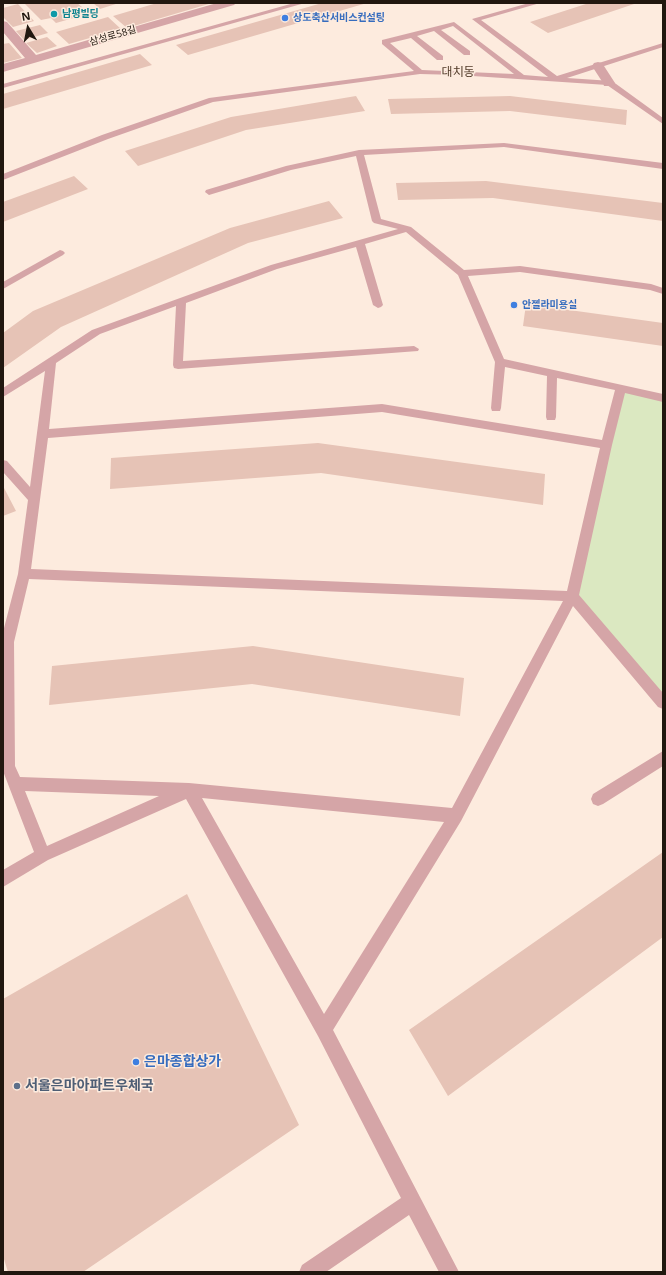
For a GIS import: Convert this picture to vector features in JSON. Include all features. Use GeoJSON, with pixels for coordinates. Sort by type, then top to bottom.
{"type":"FeatureCollection","features":[{"type":"Feature","properties":{"kind":"street","name":"삼성로58길"},"geometry":{"type":"LineString","coordinates":[[3,68],[226,4]]}},
{"type":"Feature","properties":{"kind":"street"},"geometry":{"type":"LineString","coordinates":[[3,25],[33,60]]}},
{"type":"Feature","properties":{"kind":"street"},"geometry":{"type":"LineString","coordinates":[[598,66],[609,83]]}},
{"type":"Feature","properties":{"kind":"lane"},"geometry":{"type":"LineString","coordinates":[[3,86],[302,3]]}},
{"type":"Feature","properties":{"kind":"lane"},"geometry":{"type":"LineString","coordinates":[[537,3],[476,19],[556,79]]}},
{"type":"Feature","properties":{"kind":"lane"},"geometry":{"type":"LineString","coordinates":[[420,72],[385,42],[454,24],[522,77]]}},
{"type":"Feature","properties":{"kind":"lane"},"geometry":{"type":"LineString","coordinates":[[436,29],[467,53]]}},
{"type":"Feature","properties":{"kind":"lane"},"geometry":{"type":"LineString","coordinates":[[412,35],[440,58]]}},
{"type":"Feature","properties":{"kind":"lane"},"geometry":{"type":"LineString","coordinates":[[556,79],[663,45]]}},
{"type":"Feature","properties":{"kind":"lane"},"geometry":{"type":"LineString","coordinates":[[3,177],[105,136],[212,100],[420,72],[458,73],[609,83],[663,122]]}},
{"type":"Feature","properties":{"kind":"lane"},"geometry":{"type":"LineString","coordinates":[[209,192],[289,168],[359,153],[504,145],[663,166]]}},
{"type":"Feature","properties":{"kind":"lane"},"geometry":{"type":"LineString","coordinates":[[359,153],[377,221],[408,229],[462,273],[500,362],[496,408]]}},
{"type":"Feature","properties":{"kind":"lane"},"geometry":{"type":"LineString","coordinates":[[3,393],[96,332],[274,267],[408,229]]}},
{"type":"Feature","properties":{"kind":"lane"},"geometry":{"type":"LineString","coordinates":[[360,243],[378,306]]}},
{"type":"Feature","properties":{"kind":"lane"},"geometry":{"type":"LineString","coordinates":[[3,286],[60,253]]}},
{"type":"Feature","properties":{"kind":"lane"},"geometry":{"type":"LineString","coordinates":[[462,273],[520,269],[651,287],[663,291]]}},
{"type":"Feature","properties":{"kind":"lane"},"geometry":{"type":"LineString","coordinates":[[181,302],[178,365],[414,349]]}},
{"type":"Feature","properties":{"kind":"lane"},"geometry":{"type":"LineString","coordinates":[[43,855],[8,766],[5,643],[24,574],[43,434],[51,361]]}},
{"type":"Feature","properties":{"kind":"lane"},"geometry":{"type":"LineString","coordinates":[[500,362],[663,398]]}},
{"type":"Feature","properties":{"kind":"lane"},"geometry":{"type":"LineString","coordinates":[[551,417],[552,374]]}},
{"type":"Feature","properties":{"kind":"lane"},"geometry":{"type":"LineString","coordinates":[[324,1030],[456,816],[572,596],[606,445],[621,388]]}},
{"type":"Feature","properties":{"kind":"lane"},"geometry":{"type":"LineString","coordinates":[[43,434],[382,408],[606,445]]}},
{"type":"Feature","properties":{"kind":"lane"},"geometry":{"type":"LineString","coordinates":[[3,464],[34,499]]}},
{"type":"Feature","properties":{"kind":"lane"},"geometry":{"type":"LineString","coordinates":[[24,574],[572,596],[663,703]]}},
{"type":"Feature","properties":{"kind":"lane"},"geometry":{"type":"LineString","coordinates":[[598,799],[663,758]]}},
{"type":"Feature","properties":{"kind":"lane"},"geometry":{"type":"LineString","coordinates":[[15,784],[189,790],[456,816]]}},
{"type":"Feature","properties":{"kind":"lane"},"geometry":{"type":"LineString","coordinates":[[3,879],[43,855],[189,790]]}},
{"type":"Feature","properties":{"kind":"lane"},"geometry":{"type":"LineString","coordinates":[[189,790],[324,1030],[449,1272]]}},
{"type":"Feature","properties":{"kind":"lane"},"geometry":{"type":"LineString","coordinates":[[309,1272],[412,1202]]}},
{"type":"Feature","properties":{"kind":"green space"},"geometry":{"type":"Polygon","coordinates":[[[621,388],[663,398],[663,703],[572,596],[621,388]]]}},
{"type":"Feature","properties":{"kind":"building","name":"남평빌딩"},"geometry":{"type":"Polygon","coordinates":[[[77,3],[82,7],[70,11],[77,17],[56,23],[51,18],[41,20],[25,4],[77,3]]]}},
{"type":"Feature","properties":{"kind":"building"},"geometry":{"type":"Polygon","coordinates":[[[93,3],[119,3],[100,9],[93,3]]]}},
{"type":"Feature","properties":{"kind":"building"},"geometry":{"type":"Polygon","coordinates":[[[157,3],[212,3],[127,28],[113,16],[157,3]]]}},
{"type":"Feature","properties":{"kind":"building"},"geometry":{"type":"Polygon","coordinates":[[[322,3],[367,3],[188,55],[176,45],[322,3]]]}},
{"type":"Feature","properties":{"kind":"building"},"geometry":{"type":"Polygon","coordinates":[[[589,3],[637,3],[548,33],[530,22],[589,3]]]}},
{"type":"Feature","properties":{"kind":"building"},"geometry":{"type":"Polygon","coordinates":[[[18,4],[34,21],[13,27],[3,17],[3,8],[18,4]]]}},
{"type":"Feature","properties":{"kind":"building"},"geometry":{"type":"Polygon","coordinates":[[[108,17],[121,29],[69,44],[56,32],[108,17]]]}},
{"type":"Feature","properties":{"kind":"building"},"geometry":{"type":"Polygon","coordinates":[[[40,25],[48,33],[24,40],[16,31],[40,25]]]}},
{"type":"Feature","properties":{"kind":"building"},"geometry":{"type":"Polygon","coordinates":[[[47,37],[57,46],[37,53],[26,43],[47,37]]]}},
{"type":"Feature","properties":{"kind":"building"},"geometry":{"type":"Polygon","coordinates":[[[9,43],[22,58],[3,63],[3,44],[9,43]]]}},
{"type":"Feature","properties":{"kind":"building"},"geometry":{"type":"Polygon","coordinates":[[[140,54],[152,65],[3,109],[3,94],[140,54]]]}},
{"type":"Feature","properties":{"kind":"building"},"geometry":{"type":"Polygon","coordinates":[[[356,96],[365,111],[246,130],[138,166],[125,151],[231,117],[356,96]]]}},
{"type":"Feature","properties":{"kind":"building"},"geometry":{"type":"Polygon","coordinates":[[[510,96],[627,110],[626,125],[510,111],[391,114],[388,99],[510,96]]]}},
{"type":"Feature","properties":{"kind":"building"},"geometry":{"type":"Polygon","coordinates":[[[74,176],[88,189],[3,222],[3,202],[74,176]]]}},
{"type":"Feature","properties":{"kind":"building"},"geometry":{"type":"Polygon","coordinates":[[[486,181],[663,203],[663,221],[493,198],[398,200],[396,183],[486,181]]]}},
{"type":"Feature","properties":{"kind":"building"},"geometry":{"type":"Polygon","coordinates":[[[329,201],[343,218],[248,243],[61,327],[3,368],[3,333],[33,311],[230,228],[329,201]]]}},
{"type":"Feature","properties":{"kind":"building"},"geometry":{"type":"Polygon","coordinates":[[[526,304],[663,323],[663,346],[523,326],[526,304]]]}},
{"type":"Feature","properties":{"kind":"building"},"geometry":{"type":"Polygon","coordinates":[[[318,443],[545,474],[543,505],[321,473],[110,489],[111,458],[318,443]]]}},
{"type":"Feature","properties":{"kind":"building"},"geometry":{"type":"Polygon","coordinates":[[[3,486],[16,511],[3,516],[3,486]]]}},
{"type":"Feature","properties":{"kind":"building"},"geometry":{"type":"Polygon","coordinates":[[[253,646],[464,678],[460,716],[252,684],[49,705],[52,666],[253,646]]]}},
{"type":"Feature","properties":{"kind":"building"},"geometry":{"type":"Polygon","coordinates":[[[663,852],[663,937],[448,1096],[409,1030],[663,852]]]}},
{"type":"Feature","properties":{"kind":"building","name":"은마종합상가"},"geometry":{"type":"Polygon","coordinates":[[[187,894],[299,1125],[83,1272],[8,1272],[3,1256],[3,999],[187,894]]]}},
{"type":"Feature","properties":{"kind":"place","name":"남평빌딩"},"geometry":{"type":"Point","coordinates":[54,14]}},
{"type":"Feature","properties":{"kind":"place","name":"상도축산서비스컨설팅"},"geometry":{"type":"Point","coordinates":[285,18]}},
{"type":"Feature","properties":{"kind":"place","name":"안젤라미용실"},"geometry":{"type":"Point","coordinates":[514,305]}},
{"type":"Feature","properties":{"kind":"place","name":"은마종합상가"},"geometry":{"type":"Point","coordinates":[136,1062]}},
{"type":"Feature","properties":{"kind":"place","name":"서울은마아파트우체국"},"geometry":{"type":"Point","coordinates":[17,1086]}},
{"type":"Feature","properties":{"kind":"district","name":"대치동"},"geometry":{"type":"Point","coordinates":[458,73]}}]}
